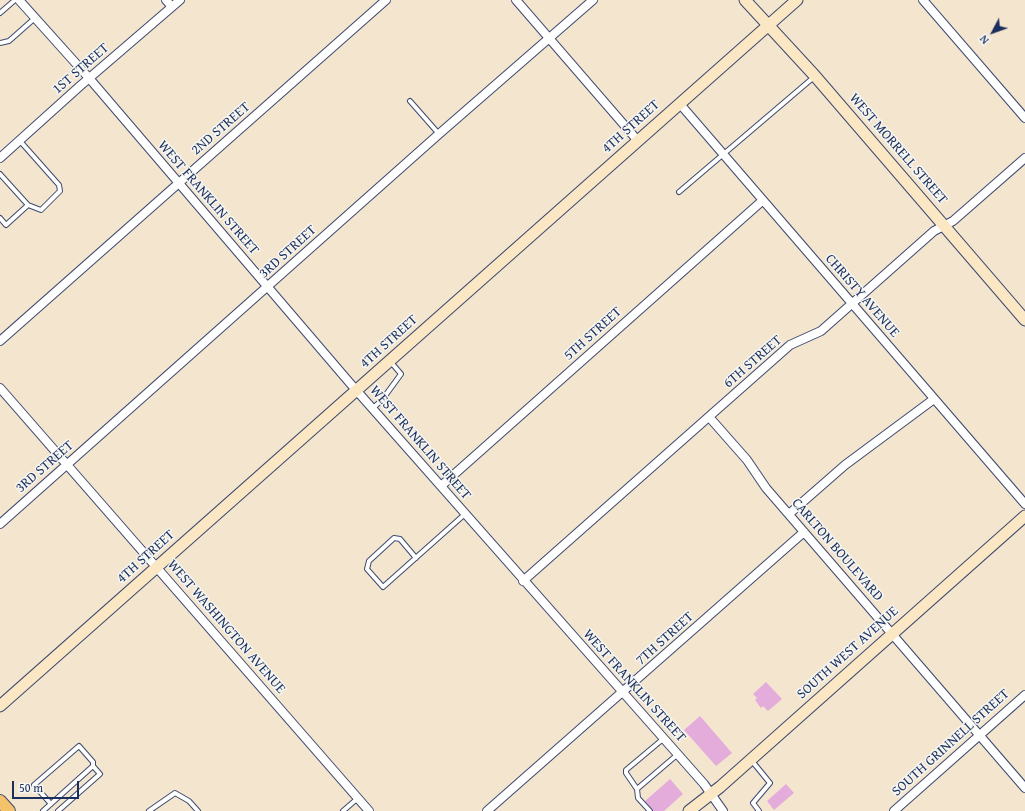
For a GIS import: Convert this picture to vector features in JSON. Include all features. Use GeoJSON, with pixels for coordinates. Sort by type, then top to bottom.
{"type":"FeatureCollection","features":[{"type":"Feature","properties":{"kind":"main road"},"geometry":{"type":"LineString","coordinates":[[0,801],[9,811]]}},
{"type":"Feature","properties":{"kind":"street","name":"WEST FRANKLIN STREET"},"geometry":{"type":"LineString","coordinates":[[20,0],[523,581],[678,754],[704,784],[723,811]]}},
{"type":"Feature","properties":{"kind":"street"},"geometry":{"type":"LineString","coordinates":[[166,0],[172,7]]}},
{"type":"Feature","properties":{"kind":"street","name":"1ST STREET"},"geometry":{"type":"LineString","coordinates":[[0,158],[89,78],[180,0]]}},
{"type":"Feature","properties":{"kind":"street","name":"2ND STREET"},"geometry":{"type":"LineString","coordinates":[[0,341],[386,0]]}},
{"type":"Feature","properties":{"kind":"street"},"geometry":{"type":"LineString","coordinates":[[516,0],[638,141]]}},
{"type":"Feature","properties":{"kind":"street","name":"3RD STREET"},"geometry":{"type":"LineString","coordinates":[[0,524],[439,134],[593,0]]}},
{"type":"Feature","properties":{"kind":"street","name":"WEST MORRELL STREET"},"geometry":{"type":"LineString","coordinates":[[745,0],[770,25],[815,76],[1025,320]]}},
{"type":"Feature","properties":{"kind":"street","name":"4TH STREET"},"geometry":{"type":"LineString","coordinates":[[0,706],[797,0]]}},
{"type":"Feature","properties":{"kind":"street"},"geometry":{"type":"LineString","coordinates":[[923,0],[1025,118]]}},
{"type":"Feature","properties":{"kind":"street","name":"CHRISTY AVENUE"},"geometry":{"type":"LineString","coordinates":[[680,104],[762,201],[1025,504]]}},
{"type":"Feature","properties":{"kind":"street","name":"6TH STREET"},"geometry":{"type":"LineString","coordinates":[[523,581],[710,418],[790,345],[821,331],[934,231],[953,221],[1025,158]]}},
{"type":"Feature","properties":{"kind":"street","name":"5TH STREET"},"geometry":{"type":"LineString","coordinates":[[441,486],[762,201]]}},
{"type":"Feature","properties":{"kind":"street","name":"WEST WASHINGTON AVENUE"},"geometry":{"type":"LineString","coordinates":[[0,388],[369,811]]}},
{"type":"Feature","properties":{"kind":"street"},"geometry":{"type":"LineString","coordinates":[[789,514],[845,464],[934,399]]}},
{"type":"Feature","properties":{"kind":"street","name":"CARLTON BOULEVARD"},"geometry":{"type":"LineString","coordinates":[[710,418],[746,460],[766,488],[1025,788]]}},
{"type":"Feature","properties":{"kind":"street","name":"SOUTH WEST AVENUE"},"geometry":{"type":"LineString","coordinates":[[690,811],[751,760],[1025,516]]}},
{"type":"Feature","properties":{"kind":"street","name":"7TH STREET"},"geometry":{"type":"LineString","coordinates":[[487,811],[623,693],[804,532]]}},
{"type":"Feature","properties":{"kind":"street","name":"SOUTH GRINNELL STREET"},"geometry":{"type":"LineString","coordinates":[[894,811],[1025,695]]}},
{"type":"Feature","properties":{"kind":"lane"},"geometry":{"type":"LineString","coordinates":[[0,13],[15,0]]}},
{"type":"Feature","properties":{"kind":"lane"},"geometry":{"type":"LineString","coordinates":[[0,42],[9,41],[35,18]]}},
{"type":"Feature","properties":{"kind":"lane"},"geometry":{"type":"LineString","coordinates":[[678,192],[815,76]]}},
{"type":"Feature","properties":{"kind":"lane"},"geometry":{"type":"LineString","coordinates":[[410,101],[439,134]]}},
{"type":"Feature","properties":{"kind":"lane"},"geometry":{"type":"LineString","coordinates":[[0,174],[28,205],[41,210],[60,191],[59,185],[20,141]]}},
{"type":"Feature","properties":{"kind":"lane"},"geometry":{"type":"LineString","coordinates":[[0,218],[6,225],[28,205]]}},
{"type":"Feature","properties":{"kind":"lane"},"geometry":{"type":"LineString","coordinates":[[373,408],[382,400],[401,374],[390,361]]}},
{"type":"Feature","properties":{"kind":"lane"},"geometry":{"type":"LineString","coordinates":[[416,558],[400,539],[394,538],[369,561],[367,569],[383,587],[416,558],[465,514]]}},
{"type":"Feature","properties":{"kind":"lane"},"geometry":{"type":"LineString","coordinates":[[650,811],[638,798],[637,789],[626,773],[626,770],[663,739]]}},
{"type":"Feature","properties":{"kind":"lane"},"geometry":{"type":"LineString","coordinates":[[51,804],[34,785],[79,746],[93,762],[93,766],[100,774],[58,811]]}},
{"type":"Feature","properties":{"kind":"lane"},"geometry":{"type":"LineString","coordinates":[[637,789],[678,754]]}},
{"type":"Feature","properties":{"kind":"lane"},"geometry":{"type":"LineString","coordinates":[[751,760],[770,783],[753,803],[759,811]]}},
{"type":"Feature","properties":{"kind":"lane"},"geometry":{"type":"LineString","coordinates":[[43,811],[93,766]]}},
{"type":"Feature","properties":{"kind":"lane"},"geometry":{"type":"LineString","coordinates":[[149,811],[155,810],[175,793],[189,801],[198,811]]}},
{"type":"Feature","properties":{"kind":"lane"},"geometry":{"type":"LineString","coordinates":[[343,811],[358,798]]}},
{"type":"Feature","properties":{"kind":"building"},"geometry":{"type":"Polygon","coordinates":[[[766,682],[782,699],[768,711],[763,706],[761,708],[755,700],[757,698],[753,694],[766,682]]]}},
{"type":"Feature","properties":{"kind":"building"},"geometry":{"type":"Polygon","coordinates":[[[700,716],[732,753],[716,766],[684,730],[700,716]]]}},
{"type":"Feature","properties":{"kind":"building"},"geometry":{"type":"Polygon","coordinates":[[[670,779],[683,794],[664,811],[653,811],[645,801],[670,779]]]}},
{"type":"Feature","properties":{"kind":"building"},"geometry":{"type":"Polygon","coordinates":[[[786,784],[794,793],[774,810],[767,801],[786,784]]]}}]}
